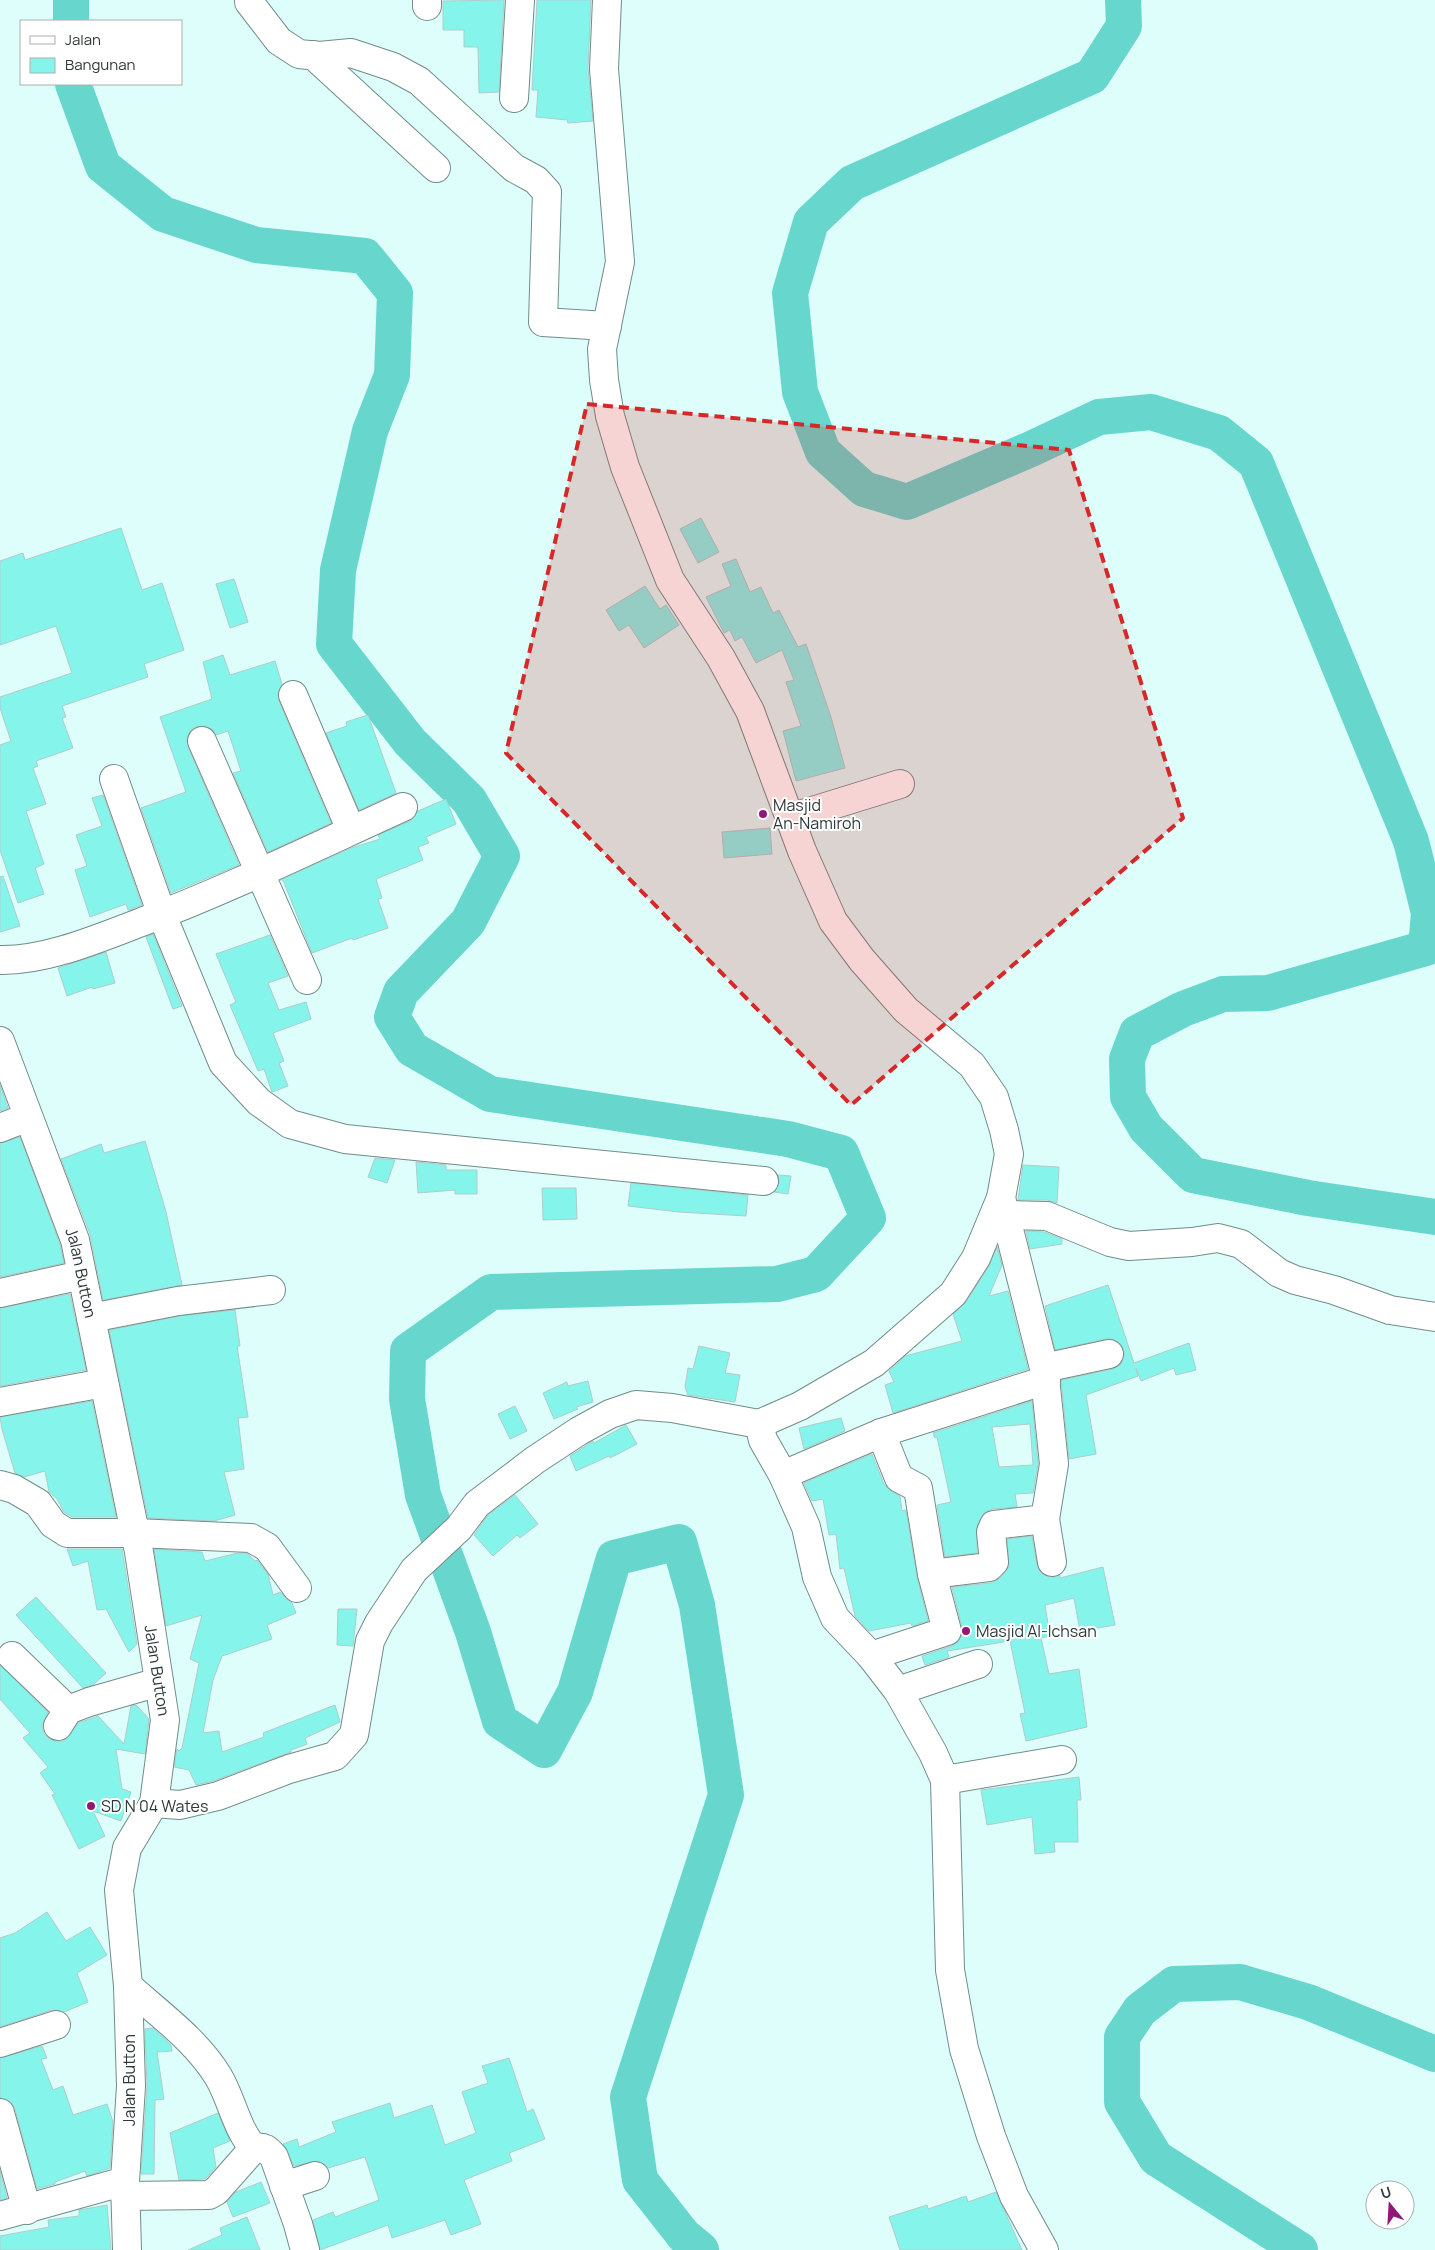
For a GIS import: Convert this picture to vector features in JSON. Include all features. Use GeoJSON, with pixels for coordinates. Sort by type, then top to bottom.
{"type":"FeatureCollection","features":[{"type":"Feature","properties":{"kind":"street"},"geometry":{"type":"LineString","coordinates":[[514,98],[520,0]]}},
{"type":"Feature","properties":{"kind":"street"},"geometry":{"type":"LineString","coordinates":[[606,0],[604,69],[620,262],[602,349],[604,380],[610,416],[625,467],[670,580],[721,658],[750,711],[802,852],[834,921],[862,960],[906,1010],[972,1065],[994,1097],[1009,1154],[1003,1206],[1045,1374],[1054,1464],[1045,1519],[1052,1562]]}},
{"type":"Feature","properties":{"kind":"street"},"geometry":{"type":"LineString","coordinates":[[251,1],[279,41],[299,54],[351,53],[393,67],[419,81],[514,168],[536,180],[547,192],[543,322],[607,326]]}},
{"type":"Feature","properties":{"kind":"street"},"geometry":{"type":"LineString","coordinates":[[312,55],[436,168]]}},
{"type":"Feature","properties":{"kind":"street"},"geometry":{"type":"LineString","coordinates":[[293,695],[351,830]]}},
{"type":"Feature","properties":{"kind":"street"},"geometry":{"type":"LineString","coordinates":[[202,741],[258,873],[307,980]]}},
{"type":"Feature","properties":{"kind":"street"},"geometry":{"type":"LineString","coordinates":[[114,779],[162,915],[223,1063],[259,1102],[290,1124],[345,1139],[764,1181]]}},
{"type":"Feature","properties":{"kind":"street"},"geometry":{"type":"LineString","coordinates":[[790,818],[900,784]]}},
{"type":"Feature","properties":{"kind":"street"},"geometry":{"type":"LineString","coordinates":[[5,965],[95,940],[181,908],[403,807]]}},
{"type":"Feature","properties":{"kind":"street","name":"Jalan Button"},"geometry":{"type":"LineString","coordinates":[[0,1041],[75,1240],[135,1533],[165,1720],[154,1803],[127,1848],[120,1872],[119,1890],[128,1986],[131,2086],[125,2189],[127,2250]]}},
{"type":"Feature","properties":{"kind":"street"},"geometry":{"type":"LineString","coordinates":[[0,1128],[28,1117]]}},
{"type":"Feature","properties":{"kind":"street"},"geometry":{"type":"LineString","coordinates":[[1003,1206],[1047,1216],[1110,1242],[1129,1246],[1192,1242],[1218,1238],[1241,1244],[1279,1273],[1295,1280],[1334,1290],[1390,1310],[1435,1318]]}},
{"type":"Feature","properties":{"kind":"street"},"geometry":{"type":"LineString","coordinates":[[154,1803],[180,1806],[218,1796],[335,1756],[354,1735],[370,1641],[414,1570],[459,1528],[477,1504],[491,1492],[535,1460],[610,1414],[636,1405],[672,1408],[759,1424],[800,1406],[874,1363],[952,1294],[976,1258],[1003,1206]]}},
{"type":"Feature","properties":{"kind":"street"},"geometry":{"type":"LineString","coordinates":[[0,1293],[82,1275]]}},
{"type":"Feature","properties":{"kind":"street"},"geometry":{"type":"LineString","coordinates":[[91,1318],[178,1301],[271,1290]]}},
{"type":"Feature","properties":{"kind":"street"},"geometry":{"type":"LineString","coordinates":[[783,1476],[881,1433],[1045,1374],[1109,1354]]}},
{"type":"Feature","properties":{"kind":"street"},"geometry":{"type":"LineString","coordinates":[[0,1402],[104,1383]]}},
{"type":"Feature","properties":{"kind":"street"},"geometry":{"type":"LineString","coordinates":[[759,1424],[766,1446],[783,1476],[806,1527],[817,1577],[835,1618],[871,1656],[898,1691],[934,1753],[945,1780],[950,1970],[964,2049],[991,2136],[1014,2196],[1044,2250]]}},
{"type":"Feature","properties":{"kind":"street"},"geometry":{"type":"LineString","coordinates":[[871,1656],[947,1631],[932,1574],[918,1488],[899,1478],[881,1433]]}},
{"type":"Feature","properties":{"kind":"street"},"geometry":{"type":"LineString","coordinates":[[0,1485],[14,1488],[38,1503],[53,1524],[67,1533],[135,1533],[251,1538],[267,1546],[297,1588]]}},
{"type":"Feature","properties":{"kind":"street"},"geometry":{"type":"LineString","coordinates":[[932,1574],[989,1567],[994,1562],[991,1532],[994,1526],[1045,1519]]}},
{"type":"Feature","properties":{"kind":"street"},"geometry":{"type":"LineString","coordinates":[[12,1656],[63,1718],[89,1702],[159,1682]]}},
{"type":"Feature","properties":{"kind":"street"},"geometry":{"type":"LineString","coordinates":[[898,1691],[978,1664]]}},
{"type":"Feature","properties":{"kind":"street"},"geometry":{"type":"LineString","coordinates":[[945,1780],[1062,1760]]}},
{"type":"Feature","properties":{"kind":"street"},"geometry":{"type":"LineString","coordinates":[[128,1986],[198,2050],[226,2090],[243,2133],[254,2148],[267,2149],[274,2157],[298,2224],[305,2250]]}},
{"type":"Feature","properties":{"kind":"street"},"geometry":{"type":"LineString","coordinates":[[0,2043],[56,2025]]}},
{"type":"Feature","properties":{"kind":"street"},"geometry":{"type":"LineString","coordinates":[[0,2113],[27,2210]]}},
{"type":"Feature","properties":{"kind":"street"},"geometry":{"type":"LineString","coordinates":[[0,2216],[125,2189],[209,2195],[216,2191],[254,2148]]}},
{"type":"Feature","properties":{"kind":"street"},"geometry":{"type":"LineString","coordinates":[[284,2186],[315,2176]]}},
{"type":"Feature","properties":{"kind":"highlighted area"},"geometry":{"type":"Polygon","coordinates":[[[587,404],[1069,450],[1183,818],[851,1105],[506,753],[587,404]]]}},
{"type":"Feature","properties":{"kind":"building"},"geometry":{"type":"Polygon","coordinates":[[[504,0],[499,92],[479,93],[478,47],[464,47],[464,30],[443,30],[443,1],[504,0]]]}},
{"type":"Feature","properties":{"kind":"building"},"geometry":{"type":"Polygon","coordinates":[[[537,0],[591,0],[588,68],[593,121],[568,123],[567,120],[536,117],[538,90],[532,90],[537,0]]]}},
{"type":"Feature","properties":{"kind":"building"},"geometry":{"type":"Polygon","coordinates":[[[701,518],[719,552],[698,563],[680,529],[701,518]]]}},
{"type":"Feature","properties":{"kind":"building"},"geometry":{"type":"Polygon","coordinates":[[[121,528],[142,590],[162,583],[184,650],[144,664],[148,677],[62,706],[66,717],[62,718],[73,748],[36,761],[38,766],[33,768],[46,804],[26,811],[44,864],[35,868],[44,894],[18,903],[0,850],[0,745],[11,741],[0,708],[0,697],[72,673],[56,626],[0,645],[0,561],[23,553],[25,560],[121,528]]]}},
{"type":"Feature","properties":{"kind":"building"},"geometry":{"type":"Polygon","coordinates":[[[736,559],[750,592],[761,587],[773,613],[779,610],[798,647],[806,644],[831,717],[845,768],[796,781],[783,731],[801,726],[786,682],[794,680],[782,650],[756,663],[742,637],[735,641],[730,630],[724,633],[706,597],[731,586],[722,564],[736,559]]]}},
{"type":"Feature","properties":{"kind":"building"},"geometry":{"type":"Polygon","coordinates":[[[234,579],[248,622],[230,628],[216,584],[234,579]]]}},
{"type":"Feature","properties":{"kind":"building"},"geometry":{"type":"Polygon","coordinates":[[[645,586],[660,609],[666,605],[679,625],[644,648],[629,625],[619,631],[606,610],[645,586]]]}},
{"type":"Feature","properties":{"kind":"building"},"geometry":{"type":"Polygon","coordinates":[[[223,655],[230,675],[275,661],[282,684],[278,693],[279,701],[331,823],[268,852],[233,773],[241,771],[228,731],[216,735],[212,729],[204,726],[195,727],[190,731],[187,739],[188,747],[239,865],[171,893],[141,808],[186,792],[160,717],[212,699],[203,662],[223,655]]]}},
{"type":"Feature","properties":{"kind":"building"},"geometry":{"type":"Polygon","coordinates":[[[368,715],[396,793],[359,810],[326,733],[347,726],[346,722],[368,715]]]}},
{"type":"Feature","properties":{"kind":"building"},"geometry":{"type":"Polygon","coordinates":[[[103,795],[142,905],[128,910],[126,904],[90,917],[75,870],[87,866],[76,835],[102,826],[92,798],[103,795]]]}},
{"type":"Feature","properties":{"kind":"building"},"geometry":{"type":"Polygon","coordinates":[[[446,799],[456,824],[426,837],[429,843],[418,847],[423,860],[376,879],[382,898],[378,899],[388,928],[353,940],[352,938],[312,953],[283,880],[280,880],[351,848],[380,839],[378,835],[410,821],[418,811],[446,799]]]}},
{"type":"Feature","properties":{"kind":"building"},"geometry":{"type":"Polygon","coordinates":[[[770,828],[772,854],[724,858],[722,832],[770,828]]]}},
{"type":"Feature","properties":{"kind":"building"},"geometry":{"type":"Polygon","coordinates":[[[3,876],[20,926],[0,932],[0,877],[3,876]]]}},
{"type":"Feature","properties":{"kind":"building"},"geometry":{"type":"Polygon","coordinates":[[[153,934],[182,1006],[173,1009],[146,937],[153,934]]]}},
{"type":"Feature","properties":{"kind":"building"},"geometry":{"type":"Polygon","coordinates":[[[270,935],[288,976],[268,983],[279,1010],[306,1002],[311,1019],[273,1033],[284,1061],[279,1063],[288,1086],[272,1092],[264,1069],[258,1071],[230,1005],[236,1002],[216,954],[270,935]]]}},
{"type":"Feature","properties":{"kind":"building"},"geometry":{"type":"Polygon","coordinates":[[[106,952],[115,983],[93,989],[92,987],[67,996],[58,968],[106,952]]]}},
{"type":"Feature","properties":{"kind":"building"},"geometry":{"type":"Polygon","coordinates":[[[0,1085],[8,1108],[0,1111],[0,1085]]]}},
{"type":"Feature","properties":{"kind":"building"},"geometry":{"type":"Polygon","coordinates":[[[20,1137],[60,1244],[64,1263],[0,1277],[0,1143],[20,1137]]]}},
{"type":"Feature","properties":{"kind":"building"},"geometry":{"type":"Polygon","coordinates":[[[145,1141],[166,1212],[182,1285],[103,1300],[90,1234],[61,1159],[101,1144],[104,1153],[145,1141]]]}},
{"type":"Feature","properties":{"kind":"building"},"geometry":{"type":"Polygon","coordinates":[[[375,1158],[395,1160],[387,1183],[368,1177],[375,1158]]]}},
{"type":"Feature","properties":{"kind":"building"},"geometry":{"type":"Polygon","coordinates":[[[416,1162],[446,1165],[446,1170],[477,1170],[477,1194],[455,1194],[455,1190],[418,1193],[416,1162]]]}},
{"type":"Feature","properties":{"kind":"building"},"geometry":{"type":"Polygon","coordinates":[[[1023,1165],[1059,1167],[1057,1203],[1047,1200],[1018,1200],[1023,1165]]]}},
{"type":"Feature","properties":{"kind":"building"},"geometry":{"type":"Polygon","coordinates":[[[778,1175],[791,1176],[788,1194],[774,1192],[779,1183],[778,1175]]]}},
{"type":"Feature","properties":{"kind":"building"},"geometry":{"type":"Polygon","coordinates":[[[631,1183],[748,1195],[746,1216],[679,1212],[628,1206],[631,1183]]]}},
{"type":"Feature","properties":{"kind":"building"},"geometry":{"type":"Polygon","coordinates":[[[542,1188],[576,1188],[577,1219],[543,1220],[542,1188]]]}},
{"type":"Feature","properties":{"kind":"building"},"geometry":{"type":"Polygon","coordinates":[[[1026,1231],[1044,1232],[1062,1239],[1062,1244],[1030,1249],[1026,1231]]]}},
{"type":"Feature","properties":{"kind":"building"},"geometry":{"type":"Polygon","coordinates":[[[997,1247],[1002,1265],[989,1296],[1008,1291],[1028,1369],[893,1413],[885,1385],[894,1382],[889,1371],[905,1356],[962,1341],[953,1314],[966,1302],[989,1266],[997,1247]]]}},
{"type":"Feature","properties":{"kind":"building"},"geometry":{"type":"Polygon","coordinates":[[[1108,1285],[1134,1363],[1189,1343],[1196,1370],[1176,1375],[1174,1368],[1141,1381],[1136,1368],[1138,1376],[1086,1395],[1096,1454],[1069,1459],[1061,1380],[1113,1369],[1120,1365],[1124,1358],[1124,1351],[1120,1343],[1113,1339],[1055,1350],[1045,1306],[1108,1285]]]}},
{"type":"Feature","properties":{"kind":"building"},"geometry":{"type":"Polygon","coordinates":[[[70,1294],[86,1370],[0,1386],[0,1308],[70,1294]]]}},
{"type":"Feature","properties":{"kind":"building"},"geometry":{"type":"Polygon","coordinates":[[[235,1310],[240,1346],[237,1346],[248,1417],[238,1418],[244,1469],[224,1472],[235,1515],[214,1521],[148,1518],[109,1330],[180,1316],[235,1310]]]}},
{"type":"Feature","properties":{"kind":"building"},"geometry":{"type":"Polygon","coordinates":[[[699,1346],[730,1353],[725,1373],[740,1375],[735,1402],[688,1395],[685,1387],[688,1368],[693,1369],[699,1346]]]}},
{"type":"Feature","properties":{"kind":"building"},"geometry":{"type":"Polygon","coordinates":[[[588,1381],[593,1402],[576,1407],[578,1409],[554,1419],[543,1393],[567,1382],[568,1386],[588,1381]]]}},
{"type":"Feature","properties":{"kind":"building"},"geometry":{"type":"Polygon","coordinates":[[[92,1401],[116,1517],[72,1517],[64,1512],[57,1499],[49,1492],[45,1471],[24,1477],[15,1473],[2,1429],[0,1417],[92,1401]]]}},
{"type":"Feature","properties":{"kind":"building"},"geometry":{"type":"Polygon","coordinates":[[[1032,1401],[1038,1464],[1033,1493],[1015,1494],[1017,1507],[992,1509],[984,1513],[977,1526],[977,1553],[945,1557],[937,1505],[951,1502],[937,1437],[935,1438],[933,1433],[1032,1401]],[[1030,1424],[992,1427],[999,1467],[1033,1465],[1030,1424]]]}},
{"type":"Feature","properties":{"kind":"building"},"geometry":{"type":"Polygon","coordinates":[[[515,1406],[527,1431],[510,1439],[498,1414],[515,1406]]]}},
{"type":"Feature","properties":{"kind":"building"},"geometry":{"type":"Polygon","coordinates":[[[841,1418],[845,1431],[804,1449],[799,1428],[841,1418]]]}},
{"type":"Feature","properties":{"kind":"building"},"geometry":{"type":"Polygon","coordinates":[[[626,1425],[637,1444],[610,1458],[609,1456],[576,1471],[570,1456],[593,1441],[594,1443],[626,1425]]]}},
{"type":"Feature","properties":{"kind":"building"},"geometry":{"type":"Polygon","coordinates":[[[872,1454],[884,1484],[900,1496],[902,1511],[906,1510],[917,1577],[928,1621],[912,1626],[911,1623],[869,1631],[855,1616],[844,1568],[840,1569],[836,1534],[829,1535],[823,1499],[812,1501],[804,1483],[872,1454]]]}},
{"type":"Feature","properties":{"kind":"building"},"geometry":{"type":"Polygon","coordinates":[[[515,1495],[538,1524],[520,1538],[517,1535],[493,1556],[474,1535],[488,1515],[515,1495]]]}},
{"type":"Feature","properties":{"kind":"building"},"geometry":{"type":"Polygon","coordinates":[[[1032,1536],[1037,1565],[1040,1572],[1046,1576],[1054,1577],[1060,1575],[1060,1578],[1103,1567],[1115,1625],[1080,1631],[1074,1598],[1045,1605],[1050,1636],[1041,1638],[1049,1674],[1079,1669],[1087,1727],[1026,1741],[1020,1714],[1025,1713],[1010,1641],[947,1651],[949,1657],[925,1665],[922,1656],[952,1646],[962,1635],[962,1627],[952,1587],[991,1583],[1000,1578],[1009,1567],[1007,1539],[1032,1536]]]}},
{"type":"Feature","properties":{"kind":"building"},"geometry":{"type":"Polygon","coordinates":[[[67,1549],[122,1549],[137,1644],[129,1652],[106,1609],[97,1610],[88,1561],[73,1566],[67,1549]]]}},
{"type":"Feature","properties":{"kind":"building"},"geometry":{"type":"Polygon","coordinates":[[[154,1549],[202,1552],[205,1561],[238,1553],[247,1553],[255,1561],[257,1560],[268,1574],[273,1595],[280,1592],[292,1603],[296,1613],[267,1625],[272,1639],[222,1656],[213,1680],[203,1733],[219,1731],[222,1752],[264,1737],[263,1733],[335,1705],[340,1722],[305,1738],[307,1744],[291,1750],[291,1752],[213,1781],[196,1785],[189,1770],[174,1767],[177,1749],[179,1751],[182,1748],[199,1663],[190,1659],[202,1615],[166,1626],[154,1549]]]}},
{"type":"Feature","properties":{"kind":"building"},"geometry":{"type":"Polygon","coordinates":[[[36,1597],[106,1673],[93,1685],[83,1688],[16,1615],[36,1597]]]}},
{"type":"Feature","properties":{"kind":"building"},"geometry":{"type":"Polygon","coordinates":[[[338,1609],[357,1609],[353,1646],[337,1645],[338,1609]]]}},
{"type":"Feature","properties":{"kind":"building"},"geometry":{"type":"Polygon","coordinates":[[[0,1665],[48,1712],[42,1726],[44,1734],[57,1742],[65,1740],[78,1723],[98,1716],[124,1744],[131,1706],[136,1705],[149,1719],[145,1754],[116,1749],[122,1789],[131,1792],[121,1821],[93,1811],[105,1836],[79,1849],[52,1795],[55,1794],[40,1773],[48,1767],[23,1738],[30,1733],[0,1699],[0,1665]]]}},
{"type":"Feature","properties":{"kind":"building"},"geometry":{"type":"Polygon","coordinates":[[[1079,1777],[1081,1800],[1077,1800],[1078,1842],[1054,1842],[1055,1852],[1035,1854],[1032,1817],[987,1825],[981,1790],[1079,1777]]]}},
{"type":"Feature","properties":{"kind":"building"},"geometry":{"type":"Polygon","coordinates":[[[47,1912],[66,1941],[90,1927],[107,1955],[77,1973],[88,2002],[64,2012],[51,2010],[0,2027],[0,1938],[15,1933],[47,1912]]]}},
{"type":"Feature","properties":{"kind":"building"},"geometry":{"type":"Polygon","coordinates":[[[153,2028],[171,2045],[172,2051],[157,2052],[164,2099],[155,2100],[154,2174],[141,2174],[147,2087],[145,2029],[153,2028]]]}},
{"type":"Feature","properties":{"kind":"building"},"geometry":{"type":"Polygon","coordinates":[[[42,2046],[47,2058],[41,2059],[53,2090],[63,2086],[73,2115],[107,2104],[113,2122],[110,2168],[87,2176],[85,2171],[55,2182],[55,2184],[37,2189],[15,2109],[11,2102],[0,2098],[0,2058],[42,2046]]]}},
{"type":"Feature","properties":{"kind":"building"},"geometry":{"type":"Polygon","coordinates":[[[509,2058],[527,2112],[533,2109],[545,2139],[509,2153],[512,2161],[464,2180],[481,2224],[451,2235],[445,2220],[392,2238],[388,2225],[320,2250],[313,2220],[333,2212],[335,2217],[379,2200],[365,2157],[328,2168],[318,2161],[294,2166],[283,2144],[297,2139],[299,2147],[336,2132],[332,2122],[390,2103],[394,2118],[432,2105],[445,2145],[476,2133],[462,2092],[488,2083],[482,2066],[509,2058]]]}},
{"type":"Feature","properties":{"kind":"building"},"geometry":{"type":"Polygon","coordinates":[[[218,2113],[230,2141],[213,2148],[216,2167],[205,2179],[179,2180],[170,2133],[218,2113]]]}},
{"type":"Feature","properties":{"kind":"building"},"geometry":{"type":"Polygon","coordinates":[[[0,2171],[7,2198],[0,2200],[0,2171]]]}},
{"type":"Feature","properties":{"kind":"building"},"geometry":{"type":"Polygon","coordinates":[[[261,2182],[270,2203],[233,2217],[227,2202],[236,2192],[261,2182]]]}},
{"type":"Feature","properties":{"kind":"building"},"geometry":{"type":"Polygon","coordinates":[[[996,2192],[1022,2250],[900,2250],[889,2217],[927,2205],[928,2209],[966,2196],[968,2202],[996,2192]]]}},
{"type":"Feature","properties":{"kind":"building"},"geometry":{"type":"Polygon","coordinates":[[[107,2205],[111,2250],[0,2250],[0,2236],[49,2227],[48,2220],[79,2216],[79,2210],[107,2205]]]}},
{"type":"Feature","properties":{"kind":"building"},"geometry":{"type":"Polygon","coordinates":[[[247,2217],[260,2250],[188,2250],[222,2235],[220,2228],[247,2217]]]}},
{"type":"Feature","properties":{"kind":"waterway"},"geometry":{"type":"LineString","coordinates":[[71,0],[71,20]]}},
{"type":"Feature","properties":{"kind":"waterway"},"geometry":{"type":"LineString","coordinates":[[1123,0],[1124,26],[1092,76],[852,183],[811,222],[790,293],[800,392],[823,452],[864,489],[907,502],[1031,449],[1099,417],[1151,412],[1219,433],[1256,463],[1411,841],[1429,913],[1426,948],[1268,993],[1223,994],[1183,1009],[1137,1033],[1127,1059],[1128,1097],[1146,1128],[1193,1175],[1308,1198],[1435,1217]]}},
{"type":"Feature","properties":{"kind":"waterway"},"geometry":{"type":"LineString","coordinates":[[73,85],[103,166],[163,214],[256,245],[365,256],[395,293],[392,375],[370,431],[338,570],[334,644],[410,742],[469,800],[502,856],[468,922],[401,992],[392,1017],[412,1049],[490,1094],[788,1139],[841,1153],[868,1218],[816,1274],[777,1284],[491,1292],[408,1351],[407,1399],[423,1495],[473,1632],[500,1721],[544,1750],[575,1692],[614,1558],[679,1542],[697,1605],[726,1795],[628,2097],[640,2180],[684,2236],[701,2250]]}},
{"type":"Feature","properties":{"kind":"waterway"},"geometry":{"type":"LineString","coordinates":[[1300,2250],[1156,2158],[1122,2102],[1122,2037],[1140,2010],[1174,1984],[1240,1982],[1308,2002],[1435,2054]]}},
{"type":"Feature","properties":{"kind":"place","name":"Masjid An-Namiroh"},"geometry":{"type":"Point","coordinates":[763,814]}},
{"type":"Feature","properties":{"kind":"place","name":"Masjid Al-Ichsan"},"geometry":{"type":"Point","coordinates":[966,1631]}},
{"type":"Feature","properties":{"kind":"place","name":"SD N 04 Wates"},"geometry":{"type":"Point","coordinates":[91,1806]}}]}
